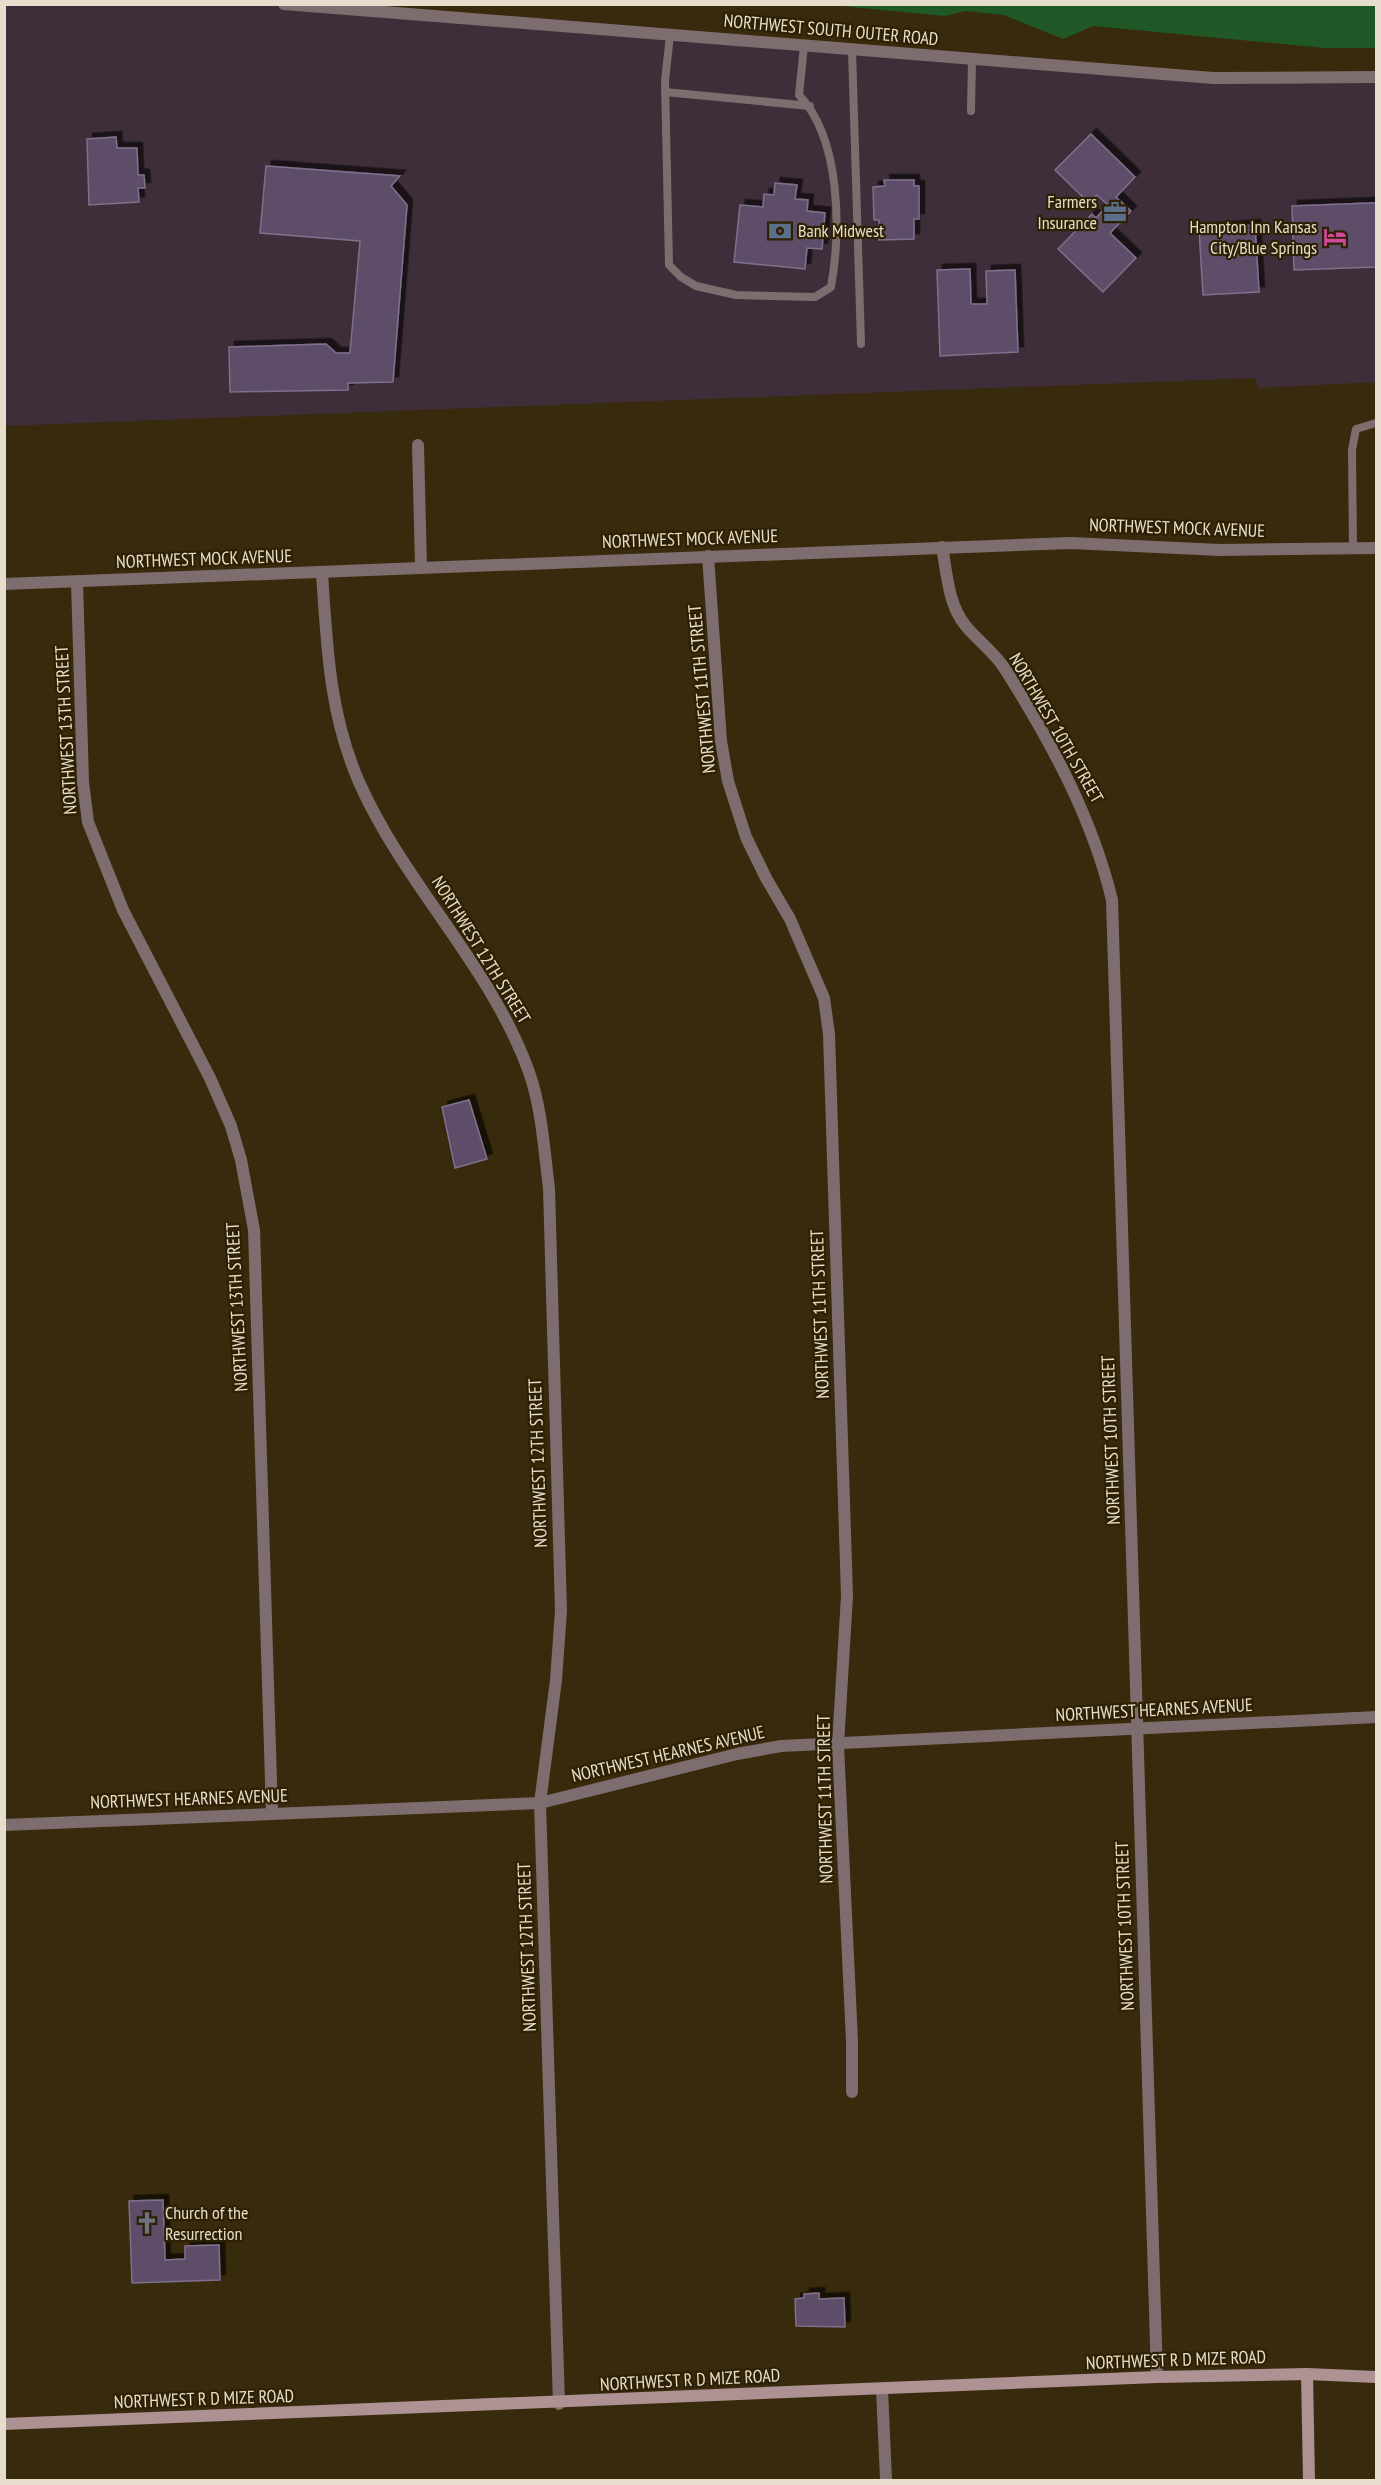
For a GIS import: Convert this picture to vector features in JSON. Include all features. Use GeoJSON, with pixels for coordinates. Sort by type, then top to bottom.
{"type":"FeatureCollection","features":[{"type":"Feature","properties":{"kind":"street","name":"NORTHWEST SOUTH OUTER ROAD"},"geometry":{"type":"LineString","coordinates":[[284,4],[1213,78],[1377,77]]}},
{"type":"Feature","properties":{"kind":"street"},"geometry":{"type":"LineString","coordinates":[[418,445],[421,566]]}},
{"type":"Feature","properties":{"kind":"street","name":"NORTHWEST MOCK AVENUE"},"geometry":{"type":"LineString","coordinates":[[4,584],[322,573],[421,566],[1071,543],[1220,550],[1377,548]]}},
{"type":"Feature","properties":{"kind":"street","name":"NORTHWEST 10TH STREET"},"geometry":{"type":"LineString","coordinates":[[942,547],[950,596],[963,623],[1004,667],[1074,789],[1093,832],[1112,900],[1157,2377]]}},
{"type":"Feature","properties":{"kind":"street","name":"NORTHWEST 11TH STREET"},"geometry":{"type":"LineString","coordinates":[[708,556],[721,741],[728,781],[746,837],[790,920],[824,998],[829,1034],[848,1596],[838,1744],[852,2041],[852,2092]]}},
{"type":"Feature","properties":{"kind":"street","name":"NORTHWEST 12TH STREET"},"geometry":{"type":"LineString","coordinates":[[322,573],[328,677],[339,726],[359,782],[387,835],[490,994],[528,1069],[536,1099],[549,1188],[561,1611],[556,1680],[540,1803],[559,2404]]}},
{"type":"Feature","properties":{"kind":"street","name":"NORTHWEST 13TH STREET"},"geometry":{"type":"LineString","coordinates":[[77,582],[83,782],[88,822],[123,910],[210,1078],[231,1126],[241,1160],[254,1230],[272,1814]]}},
{"type":"Feature","properties":{"kind":"street","name":"NORTHWEST HEARNES AVENUE"},"geometry":{"type":"LineString","coordinates":[[4,1825],[540,1803],[737,1754],[781,1746],[1377,1717]]}},
{"type":"Feature","properties":{"kind":"street"},"geometry":{"type":"LineString","coordinates":[[1307,2374],[1309,2481]]}},
{"type":"Feature","properties":{"kind":"street","name":"NORTHWEST R D MIZE ROAD"},"geometry":{"type":"LineString","coordinates":[[4,2424],[559,2404],[1157,2377],[1307,2374],[1377,2377]]}},
{"type":"Feature","properties":{"kind":"street"},"geometry":{"type":"LineString","coordinates":[[882,2389],[886,2481]]}},
{"type":"Feature","properties":{"kind":"lane"},"geometry":{"type":"LineString","coordinates":[[670,35],[665,92],[669,265],[681,277],[696,286],[736,295],[814,297],[831,287],[836,259],[833,165],[824,131],[810,106],[799,95],[804,46]]}},
{"type":"Feature","properties":{"kind":"lane"},"geometry":{"type":"LineString","coordinates":[[852,50],[861,344]]}},
{"type":"Feature","properties":{"kind":"lane"},"geometry":{"type":"LineString","coordinates":[[971,111],[972,59]]}},
{"type":"Feature","properties":{"kind":"lane"},"geometry":{"type":"LineString","coordinates":[[665,92],[810,106]]}},
{"type":"Feature","properties":{"kind":"lane"},"geometry":{"type":"LineString","coordinates":[[1353,548],[1352,450],[1356,429],[1377,423]]}},
{"type":"Feature","properties":{"kind":"shaded area"},"geometry":{"type":"Polygon","coordinates":[[[4,5],[284,5],[1213,78],[1376,77],[1376,382],[1258,388],[1255,378],[5,426],[4,5]]]}},
{"type":"Feature","properties":{"kind":"green space"},"geometry":{"type":"Polygon","coordinates":[[[830,5],[1376,5],[1376,48],[1324,48],[1093,26],[1063,39],[1004,15],[966,11],[945,16],[830,5]]]}},
{"type":"Feature","properties":{"kind":"building","name":"Farmers Insurance"},"geometry":{"type":"Polygon","coordinates":[[[1091,134],[1135,177],[1116,197],[1131,211],[1110,233],[1136,258],[1103,292],[1058,249],[1092,214],[1096,218],[1108,205],[1097,195],[1089,203],[1055,170],[1091,134]]]}},
{"type":"Feature","properties":{"kind":"building"},"geometry":{"type":"Polygon","coordinates":[[[116,137],[117,148],[137,148],[138,175],[144,175],[145,188],[138,188],[139,202],[89,205],[87,139],[116,137]]]}},
{"type":"Feature","properties":{"kind":"building"},"geometry":{"type":"Polygon","coordinates":[[[266,166],[400,176],[391,186],[407,205],[393,382],[348,383],[348,390],[230,392],[229,347],[326,344],[336,353],[350,353],[360,241],[260,233],[266,166]]]}},
{"type":"Feature","properties":{"kind":"building"},"geometry":{"type":"Polygon","coordinates":[[[884,180],[914,180],[914,186],[919,186],[919,219],[914,219],[914,239],[879,240],[879,220],[874,220],[873,187],[885,186],[884,180]]]}},
{"type":"Feature","properties":{"kind":"building","name":"Bank Midwest"},"geometry":{"type":"Polygon","coordinates":[[[775,183],[797,185],[795,199],[808,200],[807,211],[825,213],[822,249],[807,248],[805,269],[734,262],[740,205],[763,207],[764,194],[774,195],[775,183]]]}},
{"type":"Feature","properties":{"kind":"building","name":"Hampton Inn Kansas City/Blue Springs"},"geometry":{"type":"Polygon","coordinates":[[[1376,203],[1376,267],[1294,270],[1292,206],[1376,203]]]}},
{"type":"Feature","properties":{"kind":"building"},"geometry":{"type":"Polygon","coordinates":[[[1255,225],[1259,292],[1203,295],[1199,229],[1255,225]]]}},
{"type":"Feature","properties":{"kind":"building"},"geometry":{"type":"Polygon","coordinates":[[[970,269],[971,304],[987,304],[986,271],[1015,270],[1018,352],[940,356],[937,270],[970,269]]]}},
{"type":"Feature","properties":{"kind":"building"},"geometry":{"type":"Polygon","coordinates":[[[469,1100],[487,1159],[455,1168],[442,1107],[469,1100]]]}},
{"type":"Feature","properties":{"kind":"building","name":"Church of the Resurrection"},"geometry":{"type":"Polygon","coordinates":[[[163,2200],[165,2260],[185,2259],[185,2246],[219,2245],[220,2280],[132,2283],[129,2201],[163,2200]]]}},
{"type":"Feature","properties":{"kind":"building"},"geometry":{"type":"Polygon","coordinates":[[[819,2293],[819,2299],[844,2298],[845,2327],[796,2326],[795,2299],[804,2298],[804,2294],[819,2293]]]}},
{"type":"Feature","properties":{"kind":"place","name":"Farmers Insurance"},"geometry":{"type":"Point","coordinates":[1115,212]}},
{"type":"Feature","properties":{"kind":"place","name":"Bank Midwest"},"geometry":{"type":"Point","coordinates":[780,231]}},
{"type":"Feature","properties":{"kind":"place","name":"Hampton Inn Kansas City/Blue Springs"},"geometry":{"type":"Point","coordinates":[1335,237]}},
{"type":"Feature","properties":{"kind":"place","name":"Church of the Resurrection"},"geometry":{"type":"Point","coordinates":[147,2223]}}]}
